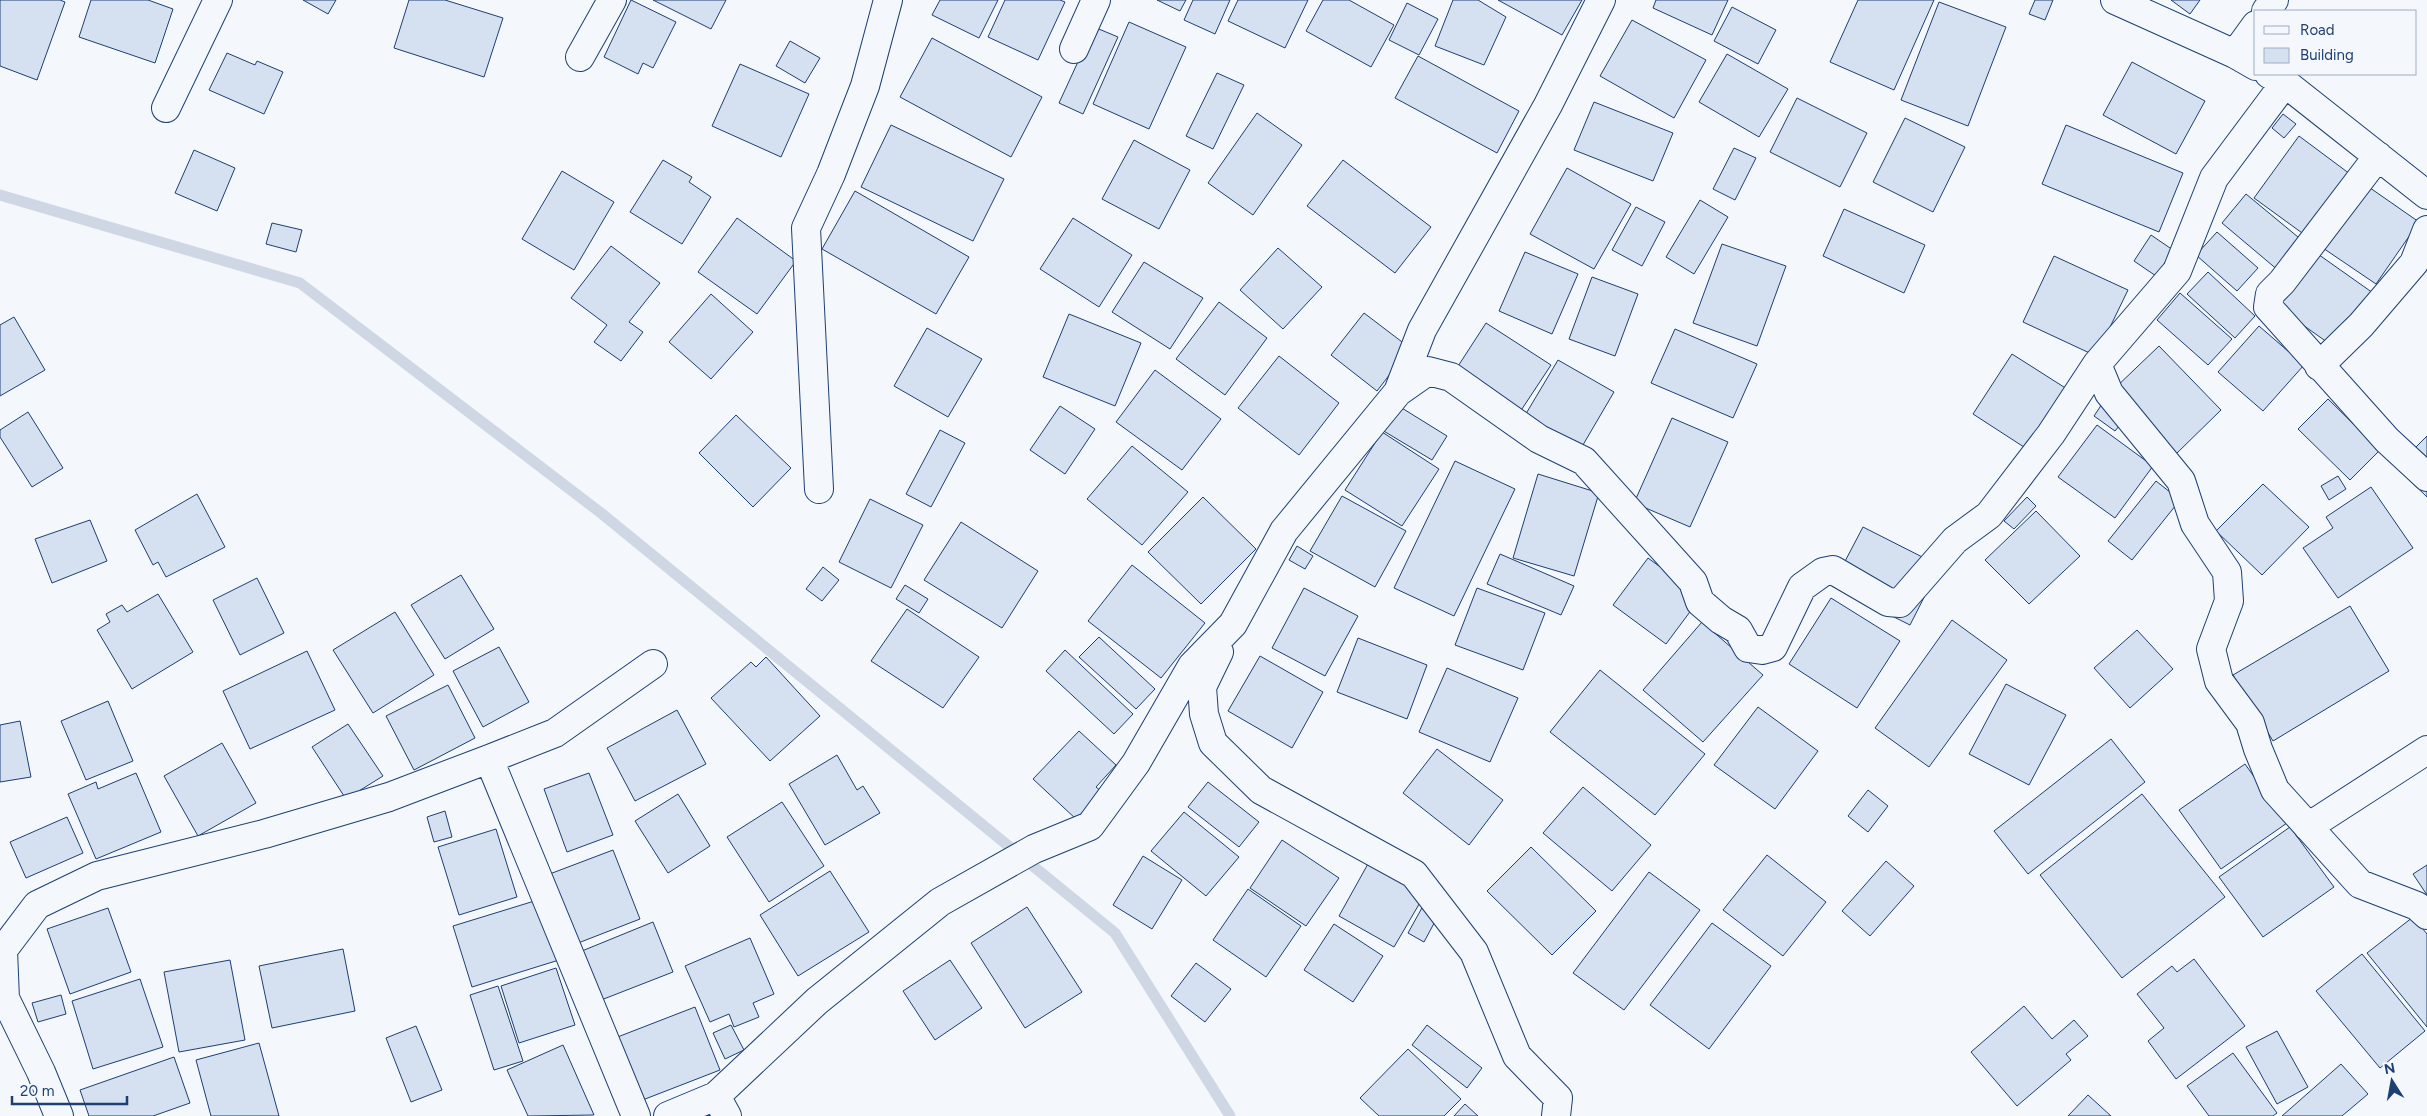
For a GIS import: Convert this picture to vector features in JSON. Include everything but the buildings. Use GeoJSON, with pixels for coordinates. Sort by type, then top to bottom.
{"type":"FeatureCollection","features":[{"type":"Feature","properties":{"kind":"street"},"geometry":{"type":"LineString","coordinates":[[166,108],[218,0]]}},
{"type":"Feature","properties":{"kind":"street"},"geometry":{"type":"LineString","coordinates":[[580,57],[612,0]]}},
{"type":"Feature","properties":{"kind":"street"},"geometry":{"type":"LineString","coordinates":[[819,489],[806,228],[831,174],[865,86],[888,0]]}},
{"type":"Feature","properties":{"kind":"street"},"geometry":{"type":"LineString","coordinates":[[1074,49],[1096,0]]}},
{"type":"Feature","properties":{"kind":"street"},"geometry":{"type":"LineString","coordinates":[[1398,392],[1422,330],[1548,105],[1601,0]]}},
{"type":"Feature","properties":{"kind":"street"},"geometry":{"type":"LineString","coordinates":[[2115,0],[2245,60],[2254,31]]}},
{"type":"Feature","properties":{"kind":"street"},"geometry":{"type":"LineString","coordinates":[[1556,1116],[1558,1098],[1517,1056],[1474,952],[1414,874],[1260,790],[1213,743],[1204,714],[1202,687],[1233,624],[1284,531],[1398,392],[1428,371],[1451,377],[1539,438],[1584,461],[1693,582],[1700,602],[1720,620],[1738,630],[1748,648],[1762,650],[1773,648],[1802,588],[1823,572],[1833,570],[1888,602],[1900,603],[1955,540],[1989,515],[2051,434],[2097,364],[2178,271],[2214,178],[2277,78],[2427,195]]}},
{"type":"Feature","properties":{"kind":"street"},"geometry":{"type":"LineString","coordinates":[[2378,156],[2282,282],[2270,294],[2268,307],[2387,440],[2427,477]]}},
{"type":"Feature","properties":{"kind":"street"},"geometry":{"type":"LineString","coordinates":[[2319,366],[2361,326],[2414,263],[2427,230]]}},
{"type":"Feature","properties":{"kind":"street"},"geometry":{"type":"LineString","coordinates":[[2097,364],[2109,393],[2181,481],[2195,524],[2227,572],[2229,602],[2212,649],[2219,681],[2250,723],[2275,790],[2360,884],[2417,906],[2427,915]]}},
{"type":"Feature","properties":{"kind":"street"},"geometry":{"type":"LineString","coordinates":[[668,1116],[722,1106],[817,1001],[940,902],[1034,849],[1090,826],[1136,763],[1192,666],[1233,624]]}},
{"type":"Feature","properties":{"kind":"street"},"geometry":{"type":"LineString","coordinates":[[59,1116],[41,1072],[2,994],[4,950],[37,905],[97,876],[264,834],[389,797],[489,759],[554,733],[653,664]]}},
{"type":"Feature","properties":{"kind":"street"},"geometry":{"type":"LineString","coordinates":[[2308,827],[2427,750]]}},
{"type":"Feature","properties":{"kind":"street"},"geometry":{"type":"LineString","coordinates":[[489,759],[636,1116]]}},
{"type":"Feature","properties":{"kind":"waterway"},"geometry":{"type":"LineString","coordinates":[[0,195],[300,283],[601,513],[1115,933],[1230,1116]]}}]}
